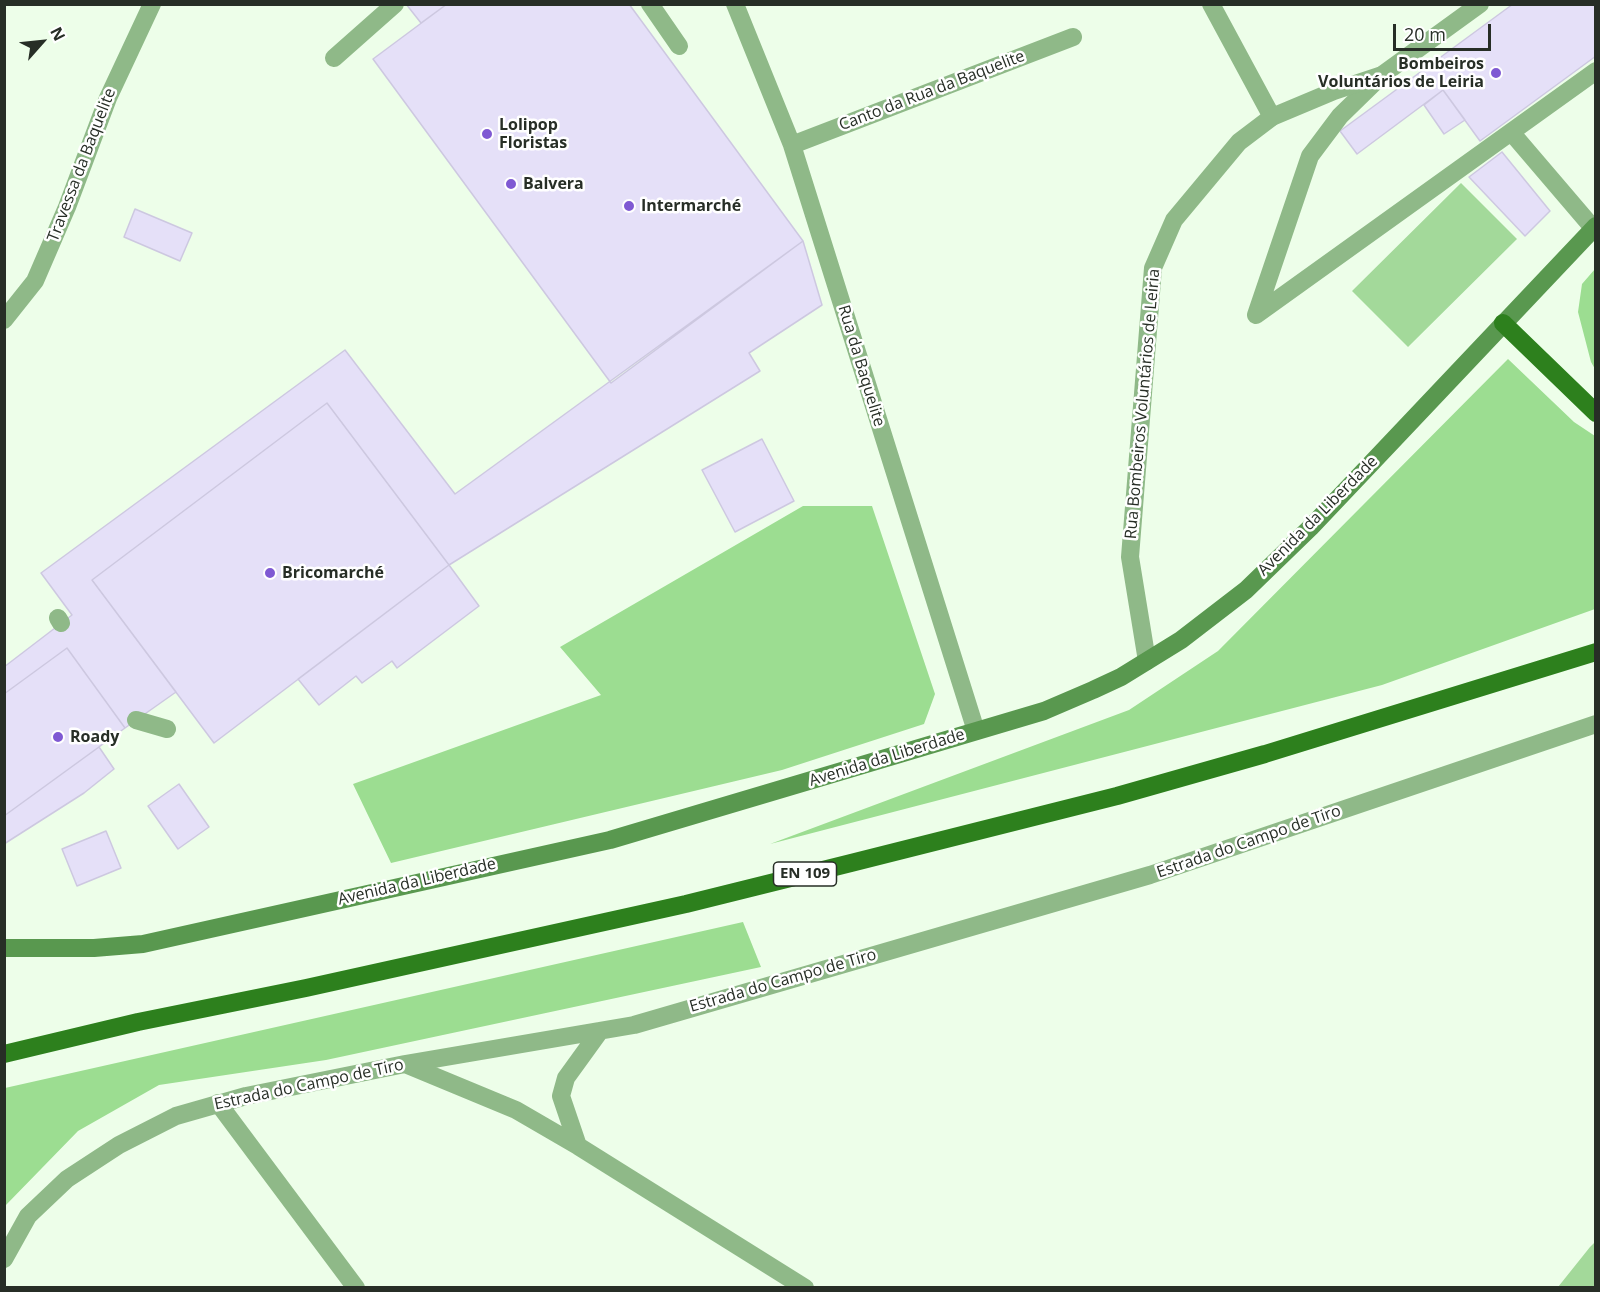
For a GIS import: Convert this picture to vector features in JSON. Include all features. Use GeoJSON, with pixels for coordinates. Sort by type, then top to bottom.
{"type":"FeatureCollection","features":[{"type":"Feature","properties":{"kind":"main road"},"geometry":{"type":"LineString","coordinates":[[1503,324],[1596,413]]}},
{"type":"Feature","properties":{"kind":"main road","name":"EN 109"},"geometry":{"type":"LineString","coordinates":[[4,1054],[138,1022],[686,904],[1117,796],[1254,757],[1596,652]]}},
{"type":"Feature","properties":{"kind":"street","name":"Travessa da Baquelite"},"geometry":{"type":"LineString","coordinates":[[4,320],[39,272],[67,207],[108,98],[152,4]]}},
{"type":"Feature","properties":{"kind":"street"},"geometry":{"type":"LineString","coordinates":[[334,58],[395,4]]}},
{"type":"Feature","properties":{"kind":"street"},"geometry":{"type":"LineString","coordinates":[[650,4],[679,46]]}},
{"type":"Feature","properties":{"kind":"street","name":"Rua da Baquelite"},"geometry":{"type":"LineString","coordinates":[[735,4],[792,145],[976,731]]}},
{"type":"Feature","properties":{"kind":"street"},"geometry":{"type":"LineString","coordinates":[[1211,4],[1272,117]]}},
{"type":"Feature","properties":{"kind":"street"},"geometry":{"type":"LineString","coordinates":[[1480,4],[1382,75],[1340,116],[1310,156],[1256,315],[1596,71]]}},
{"type":"Feature","properties":{"kind":"street","name":"Canto da Rua da Baquelite"},"geometry":{"type":"LineString","coordinates":[[792,145],[1073,37]]}},
{"type":"Feature","properties":{"kind":"street","name":"Rua Bombeiros Voluntários de Leiria"},"geometry":{"type":"LineString","coordinates":[[1147,662],[1130,557],[1153,268],[1174,220],[1239,142],[1272,117],[1334,91],[1382,75]]}},
{"type":"Feature","properties":{"kind":"street"},"geometry":{"type":"LineString","coordinates":[[1511,132],[1594,227]]}},
{"type":"Feature","properties":{"kind":"street","name":"Avenida da Liberdade"},"geometry":{"type":"LineString","coordinates":[[4,948],[93,948],[143,944],[610,840],[687,819],[1071,700],[1147,662],[1206,622],[1246,590],[1311,527],[1594,227]]}},
{"type":"Feature","properties":{"kind":"street"},"geometry":{"type":"LineString","coordinates":[[136,720],[167,729]]}},
{"type":"Feature","properties":{"kind":"street","name":"Estrada do Campo de Tiro"},"geometry":{"type":"LineString","coordinates":[[4,1259],[28,1216],[67,1179],[118,1145],[176,1116],[218,1103],[405,1064],[634,1025],[1150,875],[1596,724]]}},
{"type":"Feature","properties":{"kind":"street"},"geometry":{"type":"LineString","coordinates":[[578,1146],[561,1096],[566,1078],[600,1031]]}},
{"type":"Feature","properties":{"kind":"street"},"geometry":{"type":"LineString","coordinates":[[405,1064],[516,1110],[805,1287]]}},
{"type":"Feature","properties":{"kind":"street"},"geometry":{"type":"LineString","coordinates":[[218,1103],[356,1287]]}},
{"type":"Feature","properties":{"kind":"green space"},"geometry":{"type":"Polygon","coordinates":[[[1461,183],[1517,239],[1408,347],[1352,291],[1461,183]]]}},
{"type":"Feature","properties":{"kind":"green space"},"geometry":{"type":"Polygon","coordinates":[[[1595,269],[1595,369],[1591,362],[1578,312],[1582,284],[1595,269]]]}},
{"type":"Feature","properties":{"kind":"green space"},"geometry":{"type":"Polygon","coordinates":[[[1508,359],[1574,422],[1595,436],[1595,609],[1382,685],[770,844],[1129,710],[1218,651],[1508,359]]]}},
{"type":"Feature","properties":{"kind":"green space"},"geometry":{"type":"Polygon","coordinates":[[[803,506],[872,506],[935,694],[924,724],[782,770],[391,863],[353,784],[601,695],[560,647],[803,506]]]}},
{"type":"Feature","properties":{"kind":"green space"},"geometry":{"type":"Polygon","coordinates":[[[743,922],[761,967],[326,1060],[159,1085],[78,1131],[5,1206],[5,1088],[743,922]]]}},
{"type":"Feature","properties":{"kind":"green space"},"geometry":{"type":"Polygon","coordinates":[[[1595,1242],[1595,1287],[1558,1287],[1590,1247],[1595,1242]]]}},
{"type":"Feature","properties":{"kind":"building"},"geometry":{"type":"Polygon","coordinates":[[[406,4],[447,4],[421,23],[406,4]]]}},
{"type":"Feature","properties":{"kind":"building","name":"Intermarché"},"geometry":{"type":"Polygon","coordinates":[[[447,4],[629,4],[803,241],[611,383],[373,59],[447,4]]]}},
{"type":"Feature","properties":{"kind":"building","name":"Bombeiros Voluntários de Leiria"},"geometry":{"type":"Polygon","coordinates":[[[1513,4],[1596,4],[1596,56],[1480,141],[1443,90],[1357,154],[1340,131],[1513,4]]]}},
{"type":"Feature","properties":{"kind":"building"},"geometry":{"type":"Polygon","coordinates":[[[1443,90],[1465,120],[1444,134],[1424,105],[1443,90]]]}},
{"type":"Feature","properties":{"kind":"building"},"geometry":{"type":"Polygon","coordinates":[[[1502,152],[1550,211],[1525,236],[1469,177],[1502,152]]]}},
{"type":"Feature","properties":{"kind":"building"},"geometry":{"type":"Polygon","coordinates":[[[135,209],[192,233],[180,261],[124,237],[135,209]]]}},
{"type":"Feature","properties":{"kind":"building"},"geometry":{"type":"Polygon","coordinates":[[[803,241],[822,305],[749,353],[760,371],[449,565],[327,403],[92,580],[176,692],[125,728],[67,648],[4,694],[4,667],[72,615],[41,573],[345,350],[455,494],[803,241]]]}},
{"type":"Feature","properties":{"kind":"building","name":"Bricomarché"},"geometry":{"type":"Polygon","coordinates":[[[327,403],[449,565],[214,743],[92,580],[327,403]]]}},
{"type":"Feature","properties":{"kind":"building"},"geometry":{"type":"Polygon","coordinates":[[[762,439],[794,501],[735,532],[702,470],[762,439]]]}},
{"type":"Feature","properties":{"kind":"building"},"geometry":{"type":"Polygon","coordinates":[[[449,565],[479,606],[397,668],[392,661],[362,683],[356,676],[319,705],[298,679],[449,565]]]}},
{"type":"Feature","properties":{"kind":"building","name":"Roady"},"geometry":{"type":"Polygon","coordinates":[[[67,648],[125,728],[4,816],[4,694],[67,648]]]}},
{"type":"Feature","properties":{"kind":"building"},"geometry":{"type":"Polygon","coordinates":[[[99,747],[114,769],[84,793],[4,844],[4,816],[99,747]]]}},
{"type":"Feature","properties":{"kind":"building"},"geometry":{"type":"Polygon","coordinates":[[[179,784],[209,827],[178,849],[148,806],[179,784]]]}},
{"type":"Feature","properties":{"kind":"building"},"geometry":{"type":"Polygon","coordinates":[[[106,831],[121,868],[77,886],[62,849],[106,831]]]}},
{"type":"Feature","properties":{"kind":"place","name":"Bombeiros Voluntários de Leiria"},"geometry":{"type":"Point","coordinates":[1496,73]}},
{"type":"Feature","properties":{"kind":"place","name":"Lolipop Floristas"},"geometry":{"type":"Point","coordinates":[487,134]}},
{"type":"Feature","properties":{"kind":"place","name":"Balvera"},"geometry":{"type":"Point","coordinates":[511,184]}},
{"type":"Feature","properties":{"kind":"place","name":"Intermarché"},"geometry":{"type":"Point","coordinates":[629,206]}},
{"type":"Feature","properties":{"kind":"place","name":"Bricomarché"},"geometry":{"type":"Point","coordinates":[270,573]}},
{"type":"Feature","properties":{"kind":"place","name":"Roady"},"geometry":{"type":"Point","coordinates":[58,737]}}]}
